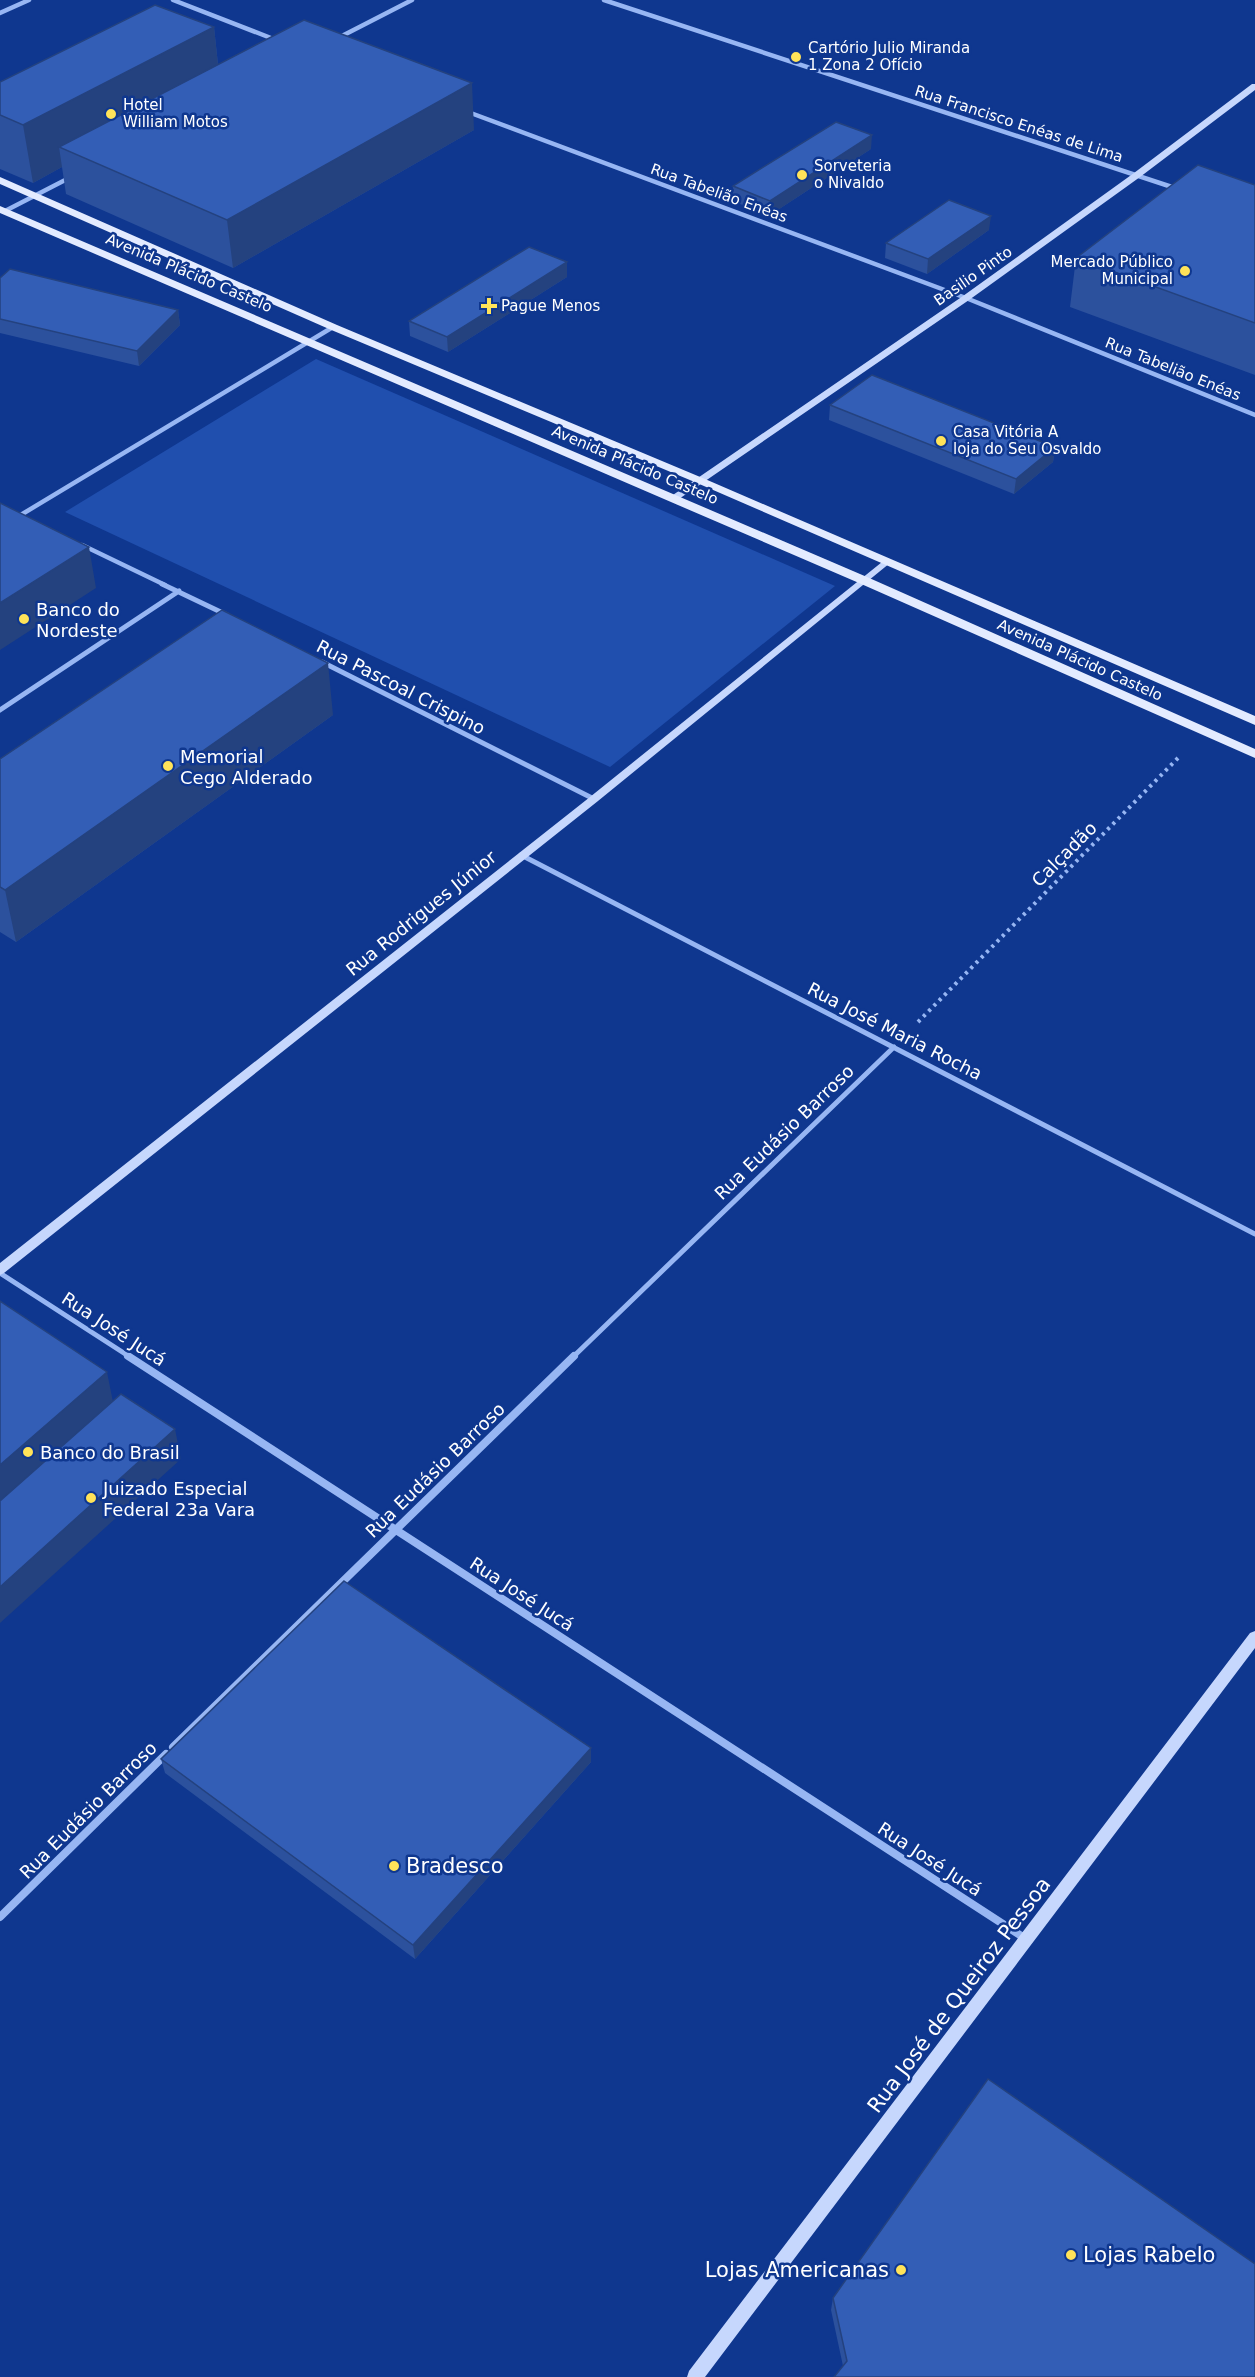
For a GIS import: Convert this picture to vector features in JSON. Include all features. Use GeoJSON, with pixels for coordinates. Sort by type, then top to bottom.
{"type":"FeatureCollection","features":[{"type":"Feature","properties":{"kind":"main road","name":"Basilio Pinto"},"geometry":{"type":"LineString","coordinates":[[673,499],[966,298],[1137,175],[1255,86]]}},
{"type":"Feature","properties":{"kind":"main road","name":"Avenida Plácido Castelo"},"geometry":{"type":"LineString","coordinates":[[0,180],[333,327],[701,481],[1255,721]]}},
{"type":"Feature","properties":{"kind":"main road","name":"Avenida Plácido Castelo"},"geometry":{"type":"LineString","coordinates":[[2,210],[862,580],[1255,754]]}},
{"type":"Feature","properties":{"kind":"main road","name":"Rua Rodrigues Júnior"},"geometry":{"type":"LineString","coordinates":[[0,1272],[594,799],[887,561]]}},
{"type":"Feature","properties":{"kind":"main road","name":"Rua José de Queiroz Pessoa"},"geometry":{"type":"LineString","coordinates":[[695,2377],[1255,1637]]}},
{"type":"Feature","properties":{"kind":"street"},"geometry":{"type":"LineString","coordinates":[[0,13],[29,0]]}},
{"type":"Feature","properties":{"kind":"street"},"geometry":{"type":"LineString","coordinates":[[173,0],[277,41]]}},
{"type":"Feature","properties":{"kind":"street"},"geometry":{"type":"LineString","coordinates":[[329,42],[412,0]]}},
{"type":"Feature","properties":{"kind":"street","name":"Rua Francisco Enéas de Lima"},"geometry":{"type":"LineString","coordinates":[[604,0],[1180,190]]}},
{"type":"Feature","properties":{"kind":"street","name":"Rua Tabelião Enéas"},"geometry":{"type":"LineString","coordinates":[[465,111],[966,298],[1255,415]]}},
{"type":"Feature","properties":{"kind":"street"},"geometry":{"type":"LineString","coordinates":[[2,210],[78,173]]}},
{"type":"Feature","properties":{"kind":"street"},"geometry":{"type":"LineString","coordinates":[[19,516],[333,327]]}},
{"type":"Feature","properties":{"kind":"street"},"geometry":{"type":"LineString","coordinates":[[9,511],[30,521]]}},
{"type":"Feature","properties":{"kind":"street"},"geometry":{"type":"LineString","coordinates":[[72,541],[233,617]]}},
{"type":"Feature","properties":{"kind":"street"},"geometry":{"type":"LineString","coordinates":[[0,710],[179,591]]}},
{"type":"Feature","properties":{"kind":"street","name":"Rua Pascoal Crispino"},"geometry":{"type":"LineString","coordinates":[[318,660],[594,799]]}},
{"type":"Feature","properties":{"kind":"street","name":"Rua José Maria Rocha"},"geometry":{"type":"LineString","coordinates":[[521,855],[1255,1234]]}},
{"type":"Feature","properties":{"kind":"street","name":"Rua Eudásio Barroso"},"geometry":{"type":"LineString","coordinates":[[0,1917],[395,1529],[894,1047]]}},
{"type":"Feature","properties":{"kind":"street","name":"Rua José Jucá"},"geometry":{"type":"LineString","coordinates":[[0,1272],[1027,1940]]}},
{"type":"Feature","properties":{"kind":"path","name":"Calçadão"},"geometry":{"type":"LineString","coordinates":[[894,1047],[1203,732]]}},
{"type":"Feature","properties":{"kind":"shaded area"},"geometry":{"type":"Polygon","coordinates":[[[316,359],[835,586],[610,767],[65,512],[316,359]]]}},
{"type":"Feature","properties":{"kind":"building"},"geometry":{"type":"Polygon","coordinates":[[[155,5],[214,27],[23,125],[0,115],[0,82],[155,5]]]}},
{"type":"Feature","properties":{"kind":"building"},"geometry":{"type":"Polygon","coordinates":[[[304,20],[472,83],[227,220],[59,147],[304,20]]]}},
{"type":"Feature","properties":{"kind":"building"},"geometry":{"type":"Polygon","coordinates":[[[836,122],[872,135],[770,201],[733,186],[836,122]]]}},
{"type":"Feature","properties":{"kind":"building"},"geometry":{"type":"Polygon","coordinates":[[[1198,165],[1255,185],[1255,323],[1076,258],[1198,165]]]}},
{"type":"Feature","properties":{"kind":"building"},"geometry":{"type":"Polygon","coordinates":[[[949,200],[991,216],[928,259],[886,243],[949,200]]]}},
{"type":"Feature","properties":{"kind":"building"},"geometry":{"type":"Polygon","coordinates":[[[529,247],[567,262],[447,337],[409,321],[529,247]]]}},
{"type":"Feature","properties":{"kind":"building"},"geometry":{"type":"Polygon","coordinates":[[[10,269],[178,310],[137,351],[0,319],[0,278],[10,269]]]}},
{"type":"Feature","properties":{"kind":"building","name":"Casa Vitória A loja do Seu Osvaldo"},"geometry":{"type":"Polygon","coordinates":[[[872,375],[1055,447],[1016,479],[830,405],[872,375]]]}},
{"type":"Feature","properties":{"kind":"building"},"geometry":{"type":"Polygon","coordinates":[[[0,503],[89,547],[0,603],[0,503]]]}},
{"type":"Feature","properties":{"kind":"building"},"geometry":{"type":"Polygon","coordinates":[[[222,610],[328,663],[5,890],[0,887],[0,759],[222,610]]]}},
{"type":"Feature","properties":{"kind":"building","name":"Banco do Brasil"},"geometry":{"type":"Polygon","coordinates":[[[0,1301],[107,1372],[0,1465],[0,1301]]]}},
{"type":"Feature","properties":{"kind":"building"},"geometry":{"type":"Polygon","coordinates":[[[121,1394],[175,1429],[0,1587],[0,1501],[121,1394]]]}},
{"type":"Feature","properties":{"kind":"building","name":"Bradesco"},"geometry":{"type":"Polygon","coordinates":[[[344,1581],[591,1748],[413,1945],[161,1759],[344,1581]]]}},
{"type":"Feature","properties":{"kind":"building","name":"Lojas Rabelo"},"geometry":{"type":"Polygon","coordinates":[[[988,2079],[1255,2264],[1255,2377],[834,2377],[847,2361],[833,2298],[988,2079]]]}},
{"type":"Feature","properties":{"kind":"place","name":"Cartório Julio Miranda 1 Zona 2 Ofício"},"geometry":{"type":"Point","coordinates":[796,57]}},
{"type":"Feature","properties":{"kind":"place","name":"Hotel William Motos"},"geometry":{"type":"Point","coordinates":[111,114]}},
{"type":"Feature","properties":{"kind":"place","name":"Sorveteria o Nivaldo"},"geometry":{"type":"Point","coordinates":[802,175]}},
{"type":"Feature","properties":{"kind":"place","name":"Mercado Público Municipal"},"geometry":{"type":"Point","coordinates":[1185,271]}},
{"type":"Feature","properties":{"kind":"place","name":"Pague Menos"},"geometry":{"type":"Point","coordinates":[489,306]}},
{"type":"Feature","properties":{"kind":"place","name":"Casa Vitória A loja do Seu Osvaldo"},"geometry":{"type":"Point","coordinates":[941,441]}},
{"type":"Feature","properties":{"kind":"place","name":"Banco do Nordeste"},"geometry":{"type":"Point","coordinates":[24,619]}},
{"type":"Feature","properties":{"kind":"place","name":"Memorial Cego Alderado"},"geometry":{"type":"Point","coordinates":[168,766]}},
{"type":"Feature","properties":{"kind":"place","name":"Banco do Brasil"},"geometry":{"type":"Point","coordinates":[28,1452]}},
{"type":"Feature","properties":{"kind":"place","name":"Juizado Especial Federal 23a Vara"},"geometry":{"type":"Point","coordinates":[91,1498]}},
{"type":"Feature","properties":{"kind":"place","name":"Bradesco"},"geometry":{"type":"Point","coordinates":[394,1866]}},
{"type":"Feature","properties":{"kind":"place","name":"Lojas Rabelo"},"geometry":{"type":"Point","coordinates":[1071,2255]}},
{"type":"Feature","properties":{"kind":"place","name":"Lojas Americanas"},"geometry":{"type":"Point","coordinates":[901,2270]}}]}
